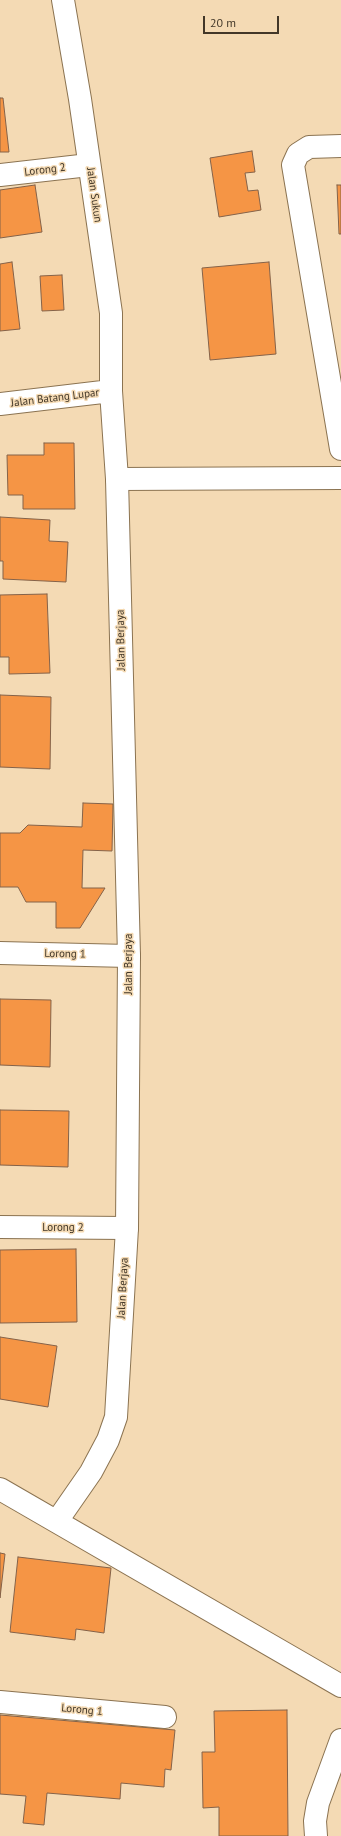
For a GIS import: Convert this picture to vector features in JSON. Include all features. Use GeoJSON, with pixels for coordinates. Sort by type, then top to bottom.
{"type":"FeatureCollection","features":[{"type":"Feature","properties":{"kind":"street","name":"Jalan Sukun"},"geometry":{"type":"LineString","coordinates":[[63,0],[90,165],[111,314],[111,391]]}},
{"type":"Feature","properties":{"kind":"street"},"geometry":{"type":"LineString","coordinates":[[341,146],[308,147],[298,154],[293,165],[341,449]]}},
{"type":"Feature","properties":{"kind":"street","name":"Lorong 2"},"geometry":{"type":"LineString","coordinates":[[0,175],[90,165]]}},
{"type":"Feature","properties":{"kind":"street","name":"Jalan Batang Lupar"},"geometry":{"type":"LineString","coordinates":[[0,404],[111,391]]}},
{"type":"Feature","properties":{"kind":"street","name":"Jalan Berjaya"},"geometry":{"type":"LineString","coordinates":[[57,1521],[91,1472],[108,1440],[116,1417],[127,1228],[129,956],[117,478],[111,391]]}},
{"type":"Feature","properties":{"kind":"street"},"geometry":{"type":"LineString","coordinates":[[117,478],[341,478]]}},
{"type":"Feature","properties":{"kind":"street","name":"Lorong 1"},"geometry":{"type":"LineString","coordinates":[[0,953],[129,956]]}},
{"type":"Feature","properties":{"kind":"street","name":"Lorong 2"},"geometry":{"type":"LineString","coordinates":[[0,1227],[127,1228]]}},
{"type":"Feature","properties":{"kind":"street"},"geometry":{"type":"LineString","coordinates":[[0,1489],[341,1686]]}},
{"type":"Feature","properties":{"kind":"street","name":"Lorong 1"},"geometry":{"type":"LineString","coordinates":[[0,1702],[165,1717]]}},
{"type":"Feature","properties":{"kind":"street"},"geometry":{"type":"LineString","coordinates":[[316,1836],[315,1821],[318,1803],[341,1740]]}},
{"type":"Feature","properties":{"kind":"building"},"geometry":{"type":"Polygon","coordinates":[[[0,98],[3,98],[9,152],[0,152],[0,98]]]}},
{"type":"Feature","properties":{"kind":"building"},"geometry":{"type":"Polygon","coordinates":[[[252,151],[255,172],[245,173],[248,191],[258,190],[261,210],[219,217],[210,158],[252,151]]]}},
{"type":"Feature","properties":{"kind":"building"},"geometry":{"type":"Polygon","coordinates":[[[35,185],[42,232],[0,238],[0,190],[35,185]]]}},
{"type":"Feature","properties":{"kind":"building"},"geometry":{"type":"Polygon","coordinates":[[[337,185],[341,185],[341,234],[339,234],[337,185]]]}},
{"type":"Feature","properties":{"kind":"building"},"geometry":{"type":"Polygon","coordinates":[[[12,262],[20,329],[0,331],[0,264],[12,262]]]}},
{"type":"Feature","properties":{"kind":"building"},"geometry":{"type":"Polygon","coordinates":[[[269,262],[276,354],[210,360],[202,268],[269,262]]]}},
{"type":"Feature","properties":{"kind":"building"},"geometry":{"type":"Polygon","coordinates":[[[62,275],[64,310],[42,311],[40,276],[62,275]]]}},
{"type":"Feature","properties":{"kind":"building"},"geometry":{"type":"Polygon","coordinates":[[[44,443],[74,443],[75,509],[23,509],[23,495],[8,495],[7,455],[44,455],[44,443]]]}},
{"type":"Feature","properties":{"kind":"building"},"geometry":{"type":"Polygon","coordinates":[[[0,517],[50,520],[49,541],[68,542],[66,582],[3,579],[3,561],[0,561],[0,517]]]}},
{"type":"Feature","properties":{"kind":"building"},"geometry":{"type":"Polygon","coordinates":[[[47,594],[50,673],[9,674],[9,657],[0,657],[0,595],[47,594]]]}},
{"type":"Feature","properties":{"kind":"building"},"geometry":{"type":"Polygon","coordinates":[[[0,695],[51,697],[50,769],[0,767],[0,695]]]}},
{"type":"Feature","properties":{"kind":"building"},"geometry":{"type":"Polygon","coordinates":[[[83,803],[113,804],[112,851],[83,850],[82,888],[105,888],[80,928],[56,928],[56,902],[26,902],[18,887],[0,887],[0,833],[20,833],[28,825],[82,827],[83,803]]]}},
{"type":"Feature","properties":{"kind":"building"},"geometry":{"type":"Polygon","coordinates":[[[0,999],[51,1000],[50,1067],[0,1065],[0,999]]]}},
{"type":"Feature","properties":{"kind":"building"},"geometry":{"type":"Polygon","coordinates":[[[0,1110],[69,1111],[68,1167],[0,1165],[0,1110]]]}},
{"type":"Feature","properties":{"kind":"building"},"geometry":{"type":"Polygon","coordinates":[[[76,1249],[77,1322],[0,1323],[0,1250],[76,1249]]]}},
{"type":"Feature","properties":{"kind":"building"},"geometry":{"type":"Polygon","coordinates":[[[0,1337],[57,1346],[48,1407],[0,1399],[0,1337]]]}},
{"type":"Feature","properties":{"kind":"building"},"geometry":{"type":"Polygon","coordinates":[[[0,1553],[5,1554],[0,1598],[0,1553]]]}},
{"type":"Feature","properties":{"kind":"building"},"geometry":{"type":"Polygon","coordinates":[[[18,1557],[111,1568],[104,1633],[76,1629],[75,1640],[10,1632],[18,1557]]]}},
{"type":"Feature","properties":{"kind":"building"},"geometry":{"type":"Polygon","coordinates":[[[287,1710],[288,1836],[219,1836],[219,1807],[203,1808],[202,1752],[215,1752],[214,1711],[287,1710]]]}},
{"type":"Feature","properties":{"kind":"building"},"geometry":{"type":"Polygon","coordinates":[[[0,1715],[175,1730],[171,1770],[165,1769],[164,1787],[121,1783],[120,1799],[47,1793],[44,1825],[23,1823],[26,1796],[0,1794],[0,1715]]]}}]}
